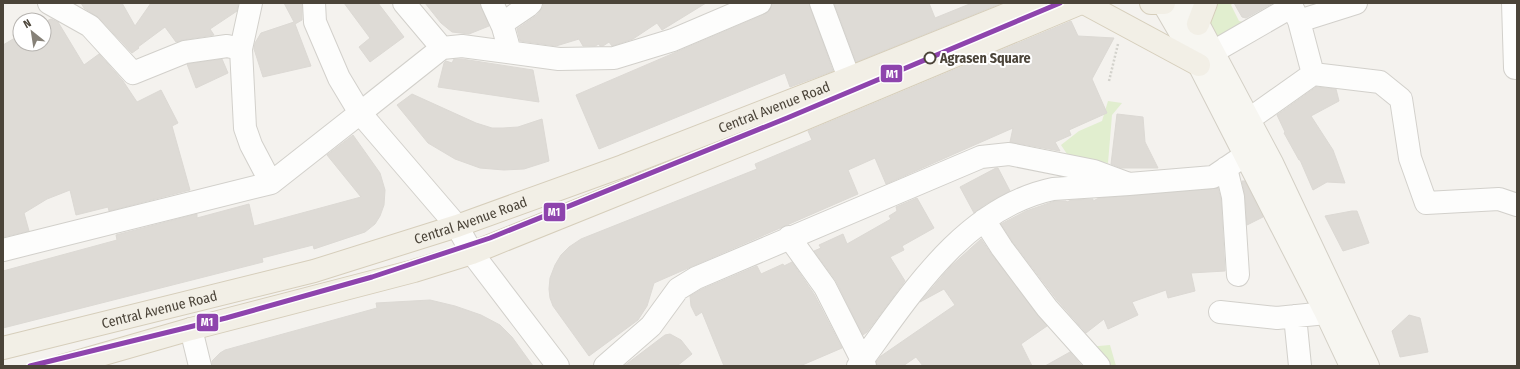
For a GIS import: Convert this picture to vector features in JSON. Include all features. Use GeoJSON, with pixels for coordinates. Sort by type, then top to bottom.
{"type":"FeatureCollection","features":[{"type":"Feature","properties":{"kind":"main road","name":"Central Avenue Road"},"geometry":{"type":"LineString","coordinates":[[3,348],[314,271],[457,226],[623,166],[849,78],[1035,3]]}},
{"type":"Feature","properties":{"kind":"main road","name":"Central Avenue Road"},"geometry":{"type":"LineString","coordinates":[[62,366],[191,329],[414,271],[472,253],[792,124],[1083,3]]}},
{"type":"Feature","properties":{"kind":"main road"},"geometry":{"type":"LineString","coordinates":[[1083,3],[1206,59]]}},
{"type":"Feature","properties":{"kind":"main road"},"geometry":{"type":"LineString","coordinates":[[1151,3],[1164,3],[1206,59],[1248,120],[1254,151],[1351,366]]}},
{"type":"Feature","properties":{"kind":"main road"},"geometry":{"type":"LineString","coordinates":[[1187,3],[1198,24],[1206,59],[1368,366]]}},
{"type":"Feature","properties":{"kind":"main road"},"geometry":{"type":"LineString","coordinates":[[1198,24],[1206,3]]}},
{"type":"Feature","properties":{"kind":"street"},"geometry":{"type":"LineString","coordinates":[[49,3],[90,26],[133,73],[184,52],[227,46],[241,49]]}},
{"type":"Feature","properties":{"kind":"street"},"geometry":{"type":"LineString","coordinates":[[251,3],[241,49],[245,128],[251,145],[270,183]]}},
{"type":"Feature","properties":{"kind":"street"},"geometry":{"type":"LineString","coordinates":[[314,3],[315,22],[339,78],[360,113],[457,226],[472,253],[558,366]]}},
{"type":"Feature","properties":{"kind":"street"},"geometry":{"type":"LineString","coordinates":[[404,3],[442,48]]}},
{"type":"Feature","properties":{"kind":"street"},"geometry":{"type":"LineString","coordinates":[[492,3],[503,27],[510,52]]}},
{"type":"Feature","properties":{"kind":"street"},"geometry":{"type":"LineString","coordinates":[[503,27],[503,23],[531,3]]}},
{"type":"Feature","properties":{"kind":"street"},"geometry":{"type":"LineString","coordinates":[[3,250],[270,183],[442,48],[462,46],[559,59],[614,58],[673,40],[760,3]]}},
{"type":"Feature","properties":{"kind":"street"},"geometry":{"type":"LineString","coordinates":[[821,3],[849,78]]}},
{"type":"Feature","properties":{"kind":"street"},"geometry":{"type":"LineString","coordinates":[[1206,59],[1293,11],[1356,3]]}},
{"type":"Feature","properties":{"kind":"street"},"geometry":{"type":"LineString","coordinates":[[1513,3],[1515,68]]}},
{"type":"Feature","properties":{"kind":"street"},"geometry":{"type":"LineString","coordinates":[[1293,11],[1313,74]]}},
{"type":"Feature","properties":{"kind":"street"},"geometry":{"type":"LineString","coordinates":[[1248,120],[1313,74],[1380,82],[1401,99],[1410,158],[1426,203],[1499,199],[1517,205]]}},
{"type":"Feature","properties":{"kind":"street"},"geometry":{"type":"LineString","coordinates":[[789,237],[825,288],[862,364],[921,280],[961,238],[984,220],[1009,205],[1042,191],[1053,189],[1213,177],[1254,151]]}},
{"type":"Feature","properties":{"kind":"street"},"geometry":{"type":"LineString","coordinates":[[605,366],[651,326],[678,289],[696,278],[789,237],[981,157],[1009,154],[1094,171],[1128,184]]}},
{"type":"Feature","properties":{"kind":"street"},"geometry":{"type":"LineString","coordinates":[[1226,168],[1233,197],[1238,275]]}},
{"type":"Feature","properties":{"kind":"street"},"geometry":{"type":"LineString","coordinates":[[984,220],[1002,248],[1047,308],[1098,366]]}},
{"type":"Feature","properties":{"kind":"street"},"geometry":{"type":"LineString","coordinates":[[1220,312],[1277,318],[1326,313]]}},
{"type":"Feature","properties":{"kind":"street"},"geometry":{"type":"LineString","coordinates":[[1295,316],[1300,366]]}},
{"type":"Feature","properties":{"kind":"street"},"geometry":{"type":"LineString","coordinates":[[191,329],[200,366]]}},
{"type":"Feature","properties":{"kind":"green space"},"geometry":{"type":"Polygon","coordinates":[[[1211,3],[1233,3],[1231,5],[1239,21],[1252,24],[1214,45],[1203,24],[1211,3]]]}},
{"type":"Feature","properties":{"kind":"green space"},"geometry":{"type":"Polygon","coordinates":[[[1108,101],[1122,103],[1112,115],[1108,163],[1069,157],[1061,145],[1079,131],[1102,121],[1108,101]]]}},
{"type":"Feature","properties":{"kind":"green space"},"geometry":{"type":"Polygon","coordinates":[[[1110,345],[1116,366],[1108,366],[1087,347],[1110,345]]]}},
{"type":"Feature","properties":{"kind":"building"},"geometry":{"type":"Polygon","coordinates":[[[81,3],[122,3],[135,26],[151,3],[238,3],[237,11],[210,29],[214,35],[176,42],[165,27],[132,53],[99,18],[84,8],[81,3]]]}},
{"type":"Feature","properties":{"kind":"building"},"geometry":{"type":"Polygon","coordinates":[[[284,3],[302,3],[302,20],[295,24],[311,66],[263,77],[254,49],[255,43],[261,33],[294,22],[284,3]]]}},
{"type":"Feature","properties":{"kind":"building"},"geometry":{"type":"Polygon","coordinates":[[[344,3],[378,3],[404,37],[370,62],[359,47],[370,38],[344,3]]]}},
{"type":"Feature","properties":{"kind":"building"},"geometry":{"type":"Polygon","coordinates":[[[425,3],[480,3],[489,26],[469,34],[452,32],[441,23],[425,3]]]}},
{"type":"Feature","properties":{"kind":"building"},"geometry":{"type":"Polygon","coordinates":[[[543,3],[706,3],[662,30],[657,23],[633,39],[612,46],[609,42],[603,46],[600,46],[599,44],[595,46],[583,46],[579,39],[556,46],[520,41],[517,29],[537,15],[543,7],[543,3]]]}},
{"type":"Feature","properties":{"kind":"building"},"geometry":{"type":"Polygon","coordinates":[[[772,3],[809,3],[833,71],[790,87],[785,73],[599,149],[576,95],[765,14],[770,10],[772,3]]]}},
{"type":"Feature","properties":{"kind":"building"},"geometry":{"type":"Polygon","coordinates":[[[834,3],[929,3],[935,18],[972,3],[1002,3],[856,62],[834,3]]]}},
{"type":"Feature","properties":{"kind":"building"},"geometry":{"type":"Polygon","coordinates":[[[1234,3],[1273,3],[1246,18],[1242,17],[1234,3]]]}},
{"type":"Feature","properties":{"kind":"building"},"geometry":{"type":"Polygon","coordinates":[[[52,19],[58,22],[84,65],[99,54],[123,81],[137,102],[161,90],[178,123],[172,126],[190,190],[109,211],[108,207],[76,215],[70,190],[47,199],[24,213],[29,231],[3,237],[3,45],[12,40],[12,52],[52,52],[52,19]]]}},
{"type":"Feature","properties":{"kind":"building"},"geometry":{"type":"Polygon","coordinates":[[[1071,21],[1078,36],[1114,38],[1092,79],[1107,113],[1069,130],[1071,135],[1055,142],[1060,151],[1010,142],[1013,128],[886,184],[875,158],[848,170],[858,194],[654,283],[647,306],[638,320],[589,356],[553,306],[549,289],[550,278],[555,265],[561,255],[569,247],[581,239],[757,169],[755,164],[812,140],[808,131],[1071,21]]]}},
{"type":"Feature","properties":{"kind":"building"},"geometry":{"type":"Polygon","coordinates":[[[222,59],[228,73],[196,88],[187,64],[222,59]]]}},
{"type":"Feature","properties":{"kind":"building"},"geometry":{"type":"Polygon","coordinates":[[[454,59],[533,70],[539,102],[438,87],[444,63],[446,61],[452,63],[454,59]]]}},
{"type":"Feature","properties":{"kind":"building"},"geometry":{"type":"Polygon","coordinates":[[[1316,87],[1336,89],[1339,101],[1311,116],[1333,150],[1345,183],[1327,182],[1313,190],[1300,160],[1284,133],[1285,132],[1277,115],[1316,87]]]}},
{"type":"Feature","properties":{"kind":"building"},"geometry":{"type":"Polygon","coordinates":[[[412,94],[476,123],[492,128],[518,127],[542,119],[549,161],[524,169],[504,170],[480,168],[455,159],[428,143],[397,105],[412,94]]]}},
{"type":"Feature","properties":{"kind":"building"},"geometry":{"type":"Polygon","coordinates":[[[1117,114],[1143,117],[1145,142],[1158,168],[1121,168],[1111,164],[1117,114]]]}},
{"type":"Feature","properties":{"kind":"building"},"geometry":{"type":"Polygon","coordinates":[[[353,135],[380,173],[385,190],[384,205],[380,216],[375,224],[365,232],[314,249],[313,245],[262,258],[263,262],[3,328],[3,271],[117,240],[116,235],[197,214],[197,218],[249,204],[254,226],[361,197],[327,155],[353,135]]]}},
{"type":"Feature","properties":{"kind":"building"},"geometry":{"type":"Polygon","coordinates":[[[998,168],[1010,191],[986,204],[974,213],[960,187],[998,168]]]}},
{"type":"Feature","properties":{"kind":"building"},"geometry":{"type":"Polygon","coordinates":[[[1242,181],[1245,181],[1263,217],[1247,225],[1245,196],[1242,181]]]}},
{"type":"Feature","properties":{"kind":"building"},"geometry":{"type":"Polygon","coordinates":[[[1218,188],[1221,199],[1225,271],[1191,273],[1195,291],[1168,298],[1166,290],[1132,302],[1138,315],[1108,329],[1104,319],[1086,333],[1057,300],[1012,241],[1001,224],[1026,211],[1055,201],[1067,202],[1071,200],[1093,199],[1093,201],[1099,198],[1218,188]]]}},
{"type":"Feature","properties":{"kind":"building"},"geometry":{"type":"Polygon","coordinates":[[[917,198],[934,228],[902,246],[904,250],[890,257],[905,281],[867,332],[863,335],[836,281],[814,251],[821,248],[819,245],[843,234],[847,244],[891,219],[889,216],[897,211],[896,207],[917,198]]]}},
{"type":"Feature","properties":{"kind":"building"},"geometry":{"type":"Polygon","coordinates":[[[1357,211],[1369,243],[1343,251],[1325,216],[1357,211]]]}},
{"type":"Feature","properties":{"kind":"building"},"geometry":{"type":"Polygon","coordinates":[[[981,239],[1047,326],[1021,344],[1032,366],[923,366],[916,357],[903,366],[877,366],[876,362],[881,356],[955,305],[944,289],[920,302],[950,267],[981,239]]]}},
{"type":"Feature","properties":{"kind":"building"},"geometry":{"type":"Polygon","coordinates":[[[792,262],[814,294],[842,348],[800,366],[724,366],[702,312],[696,316],[691,306],[690,296],[702,289],[757,266],[761,274],[783,264],[784,266],[792,262]]]}},
{"type":"Feature","properties":{"kind":"building"},"geometry":{"type":"Polygon","coordinates":[[[430,300],[455,306],[481,315],[500,325],[512,337],[533,366],[212,366],[212,361],[225,350],[377,308],[376,303],[430,300]]]}},
{"type":"Feature","properties":{"kind":"building"},"geometry":{"type":"Polygon","coordinates":[[[1409,315],[1420,318],[1428,352],[1400,357],[1392,331],[1409,315]]]}},
{"type":"Feature","properties":{"kind":"building"},"geometry":{"type":"Polygon","coordinates":[[[670,334],[681,340],[692,354],[677,366],[624,366],[665,335],[670,334]]]}},
{"type":"Feature","properties":{"kind":"building"},"geometry":{"type":"Polygon","coordinates":[[[1070,352],[1082,366],[1045,366],[1070,352]]]}},
{"type":"Feature","properties":{"kind":"transit line","name":"M1"},"geometry":{"type":"LineString","coordinates":[[30,366],[226,318],[372,277],[490,238],[787,118],[1060,3]]}},
{"type":"Feature","properties":{"kind":"place","name":"Agrasen Square"},"geometry":{"type":"Point","coordinates":[930,58]}}]}
